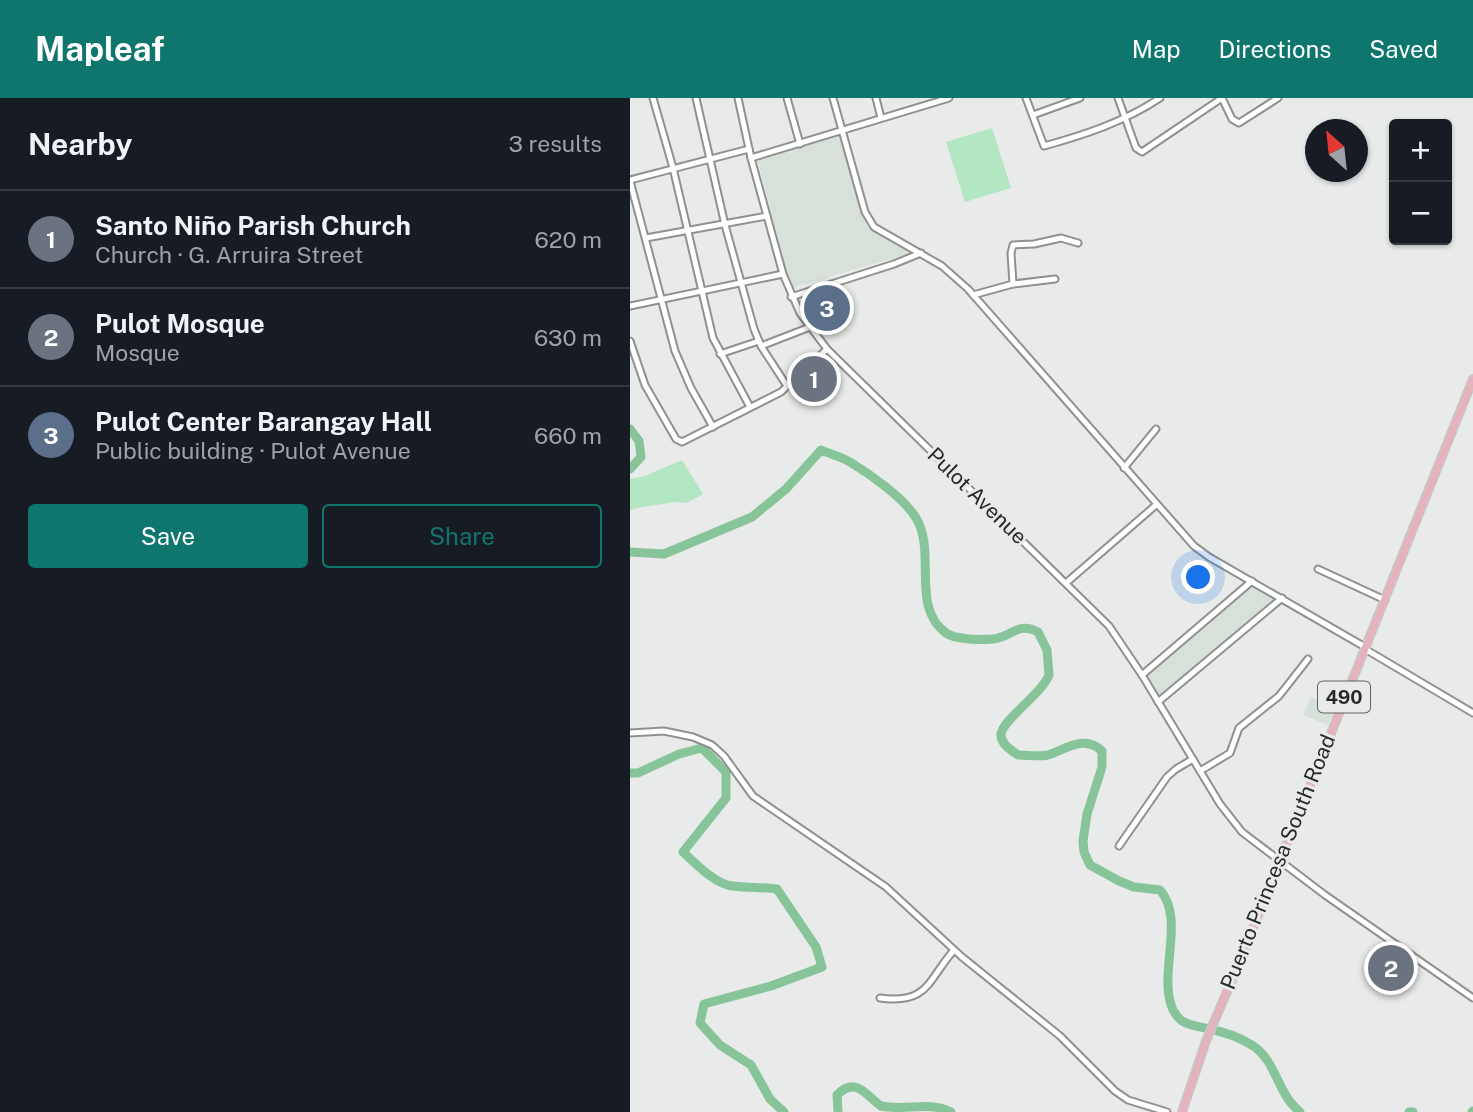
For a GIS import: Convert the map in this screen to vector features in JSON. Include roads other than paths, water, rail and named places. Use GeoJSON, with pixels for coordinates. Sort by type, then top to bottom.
{"type":"FeatureCollection","features":[{"type":"Feature","properties":{"kind":"main road","name":"Puerto Princesa South Road"},"geometry":{"type":"LineString","coordinates":[[1182,1112],[1216,1015],[1473,379]]}},
{"type":"Feature","properties":{"kind":"street"},"geometry":{"type":"LineString","coordinates":[[653,98],[673,168],[713,338],[750,407]]}},
{"type":"Feature","properties":{"kind":"street"},"geometry":{"type":"LineString","coordinates":[[696,98],[725,225],[760,344],[788,386]]}},
{"type":"Feature","properties":{"kind":"street","name":"Pulot Avenue"},"geometry":{"type":"LineString","coordinates":[[738,98],[766,216],[791,297],[827,349],[1109,626],[1235,824],[1251,841],[1473,998]]}},
{"type":"Feature","properties":{"kind":"street"},"geometry":{"type":"LineString","coordinates":[[787,98],[800,144]]}},
{"type":"Feature","properties":{"kind":"street"},"geometry":{"type":"LineString","coordinates":[[833,98],[869,221],[942,266],[973,295],[1194,546],[1473,713]]}},
{"type":"Feature","properties":{"kind":"street"},"geometry":{"type":"LineString","coordinates":[[876,98],[881,118]]}},
{"type":"Feature","properties":{"kind":"street"},"geometry":{"type":"LineString","coordinates":[[751,158],[949,98]]}},
{"type":"Feature","properties":{"kind":"street"},"geometry":{"type":"LineString","coordinates":[[1026,98],[1044,146],[1074,138],[1126,118],[1160,98]]}},
{"type":"Feature","properties":{"kind":"street"},"geometry":{"type":"LineString","coordinates":[[1033,115],[1080,98]]}},
{"type":"Feature","properties":{"kind":"street"},"geometry":{"type":"LineString","coordinates":[[1118,98],[1136,148],[1140,152],[1222,98],[1232,119],[1239,123],[1278,98]]}},
{"type":"Feature","properties":{"kind":"street"},"geometry":{"type":"LineString","coordinates":[[713,427],[680,364],[670,335],[663,299],[630,181],[749,149]]}},
{"type":"Feature","properties":{"kind":"street"},"geometry":{"type":"LineString","coordinates":[[646,238],[766,216]]}},
{"type":"Feature","properties":{"kind":"street"},"geometry":{"type":"LineString","coordinates":[[1013,284],[1013,245],[1034,244],[1061,237],[1078,243]]}},
{"type":"Feature","properties":{"kind":"street"},"geometry":{"type":"LineString","coordinates":[[791,297],[921,253]]}},
{"type":"Feature","properties":{"kind":"street"},"geometry":{"type":"LineString","coordinates":[[630,306],[783,274]]}},
{"type":"Feature","properties":{"kind":"street"},"geometry":{"type":"LineString","coordinates":[[973,295],[1013,284],[1055,279]]}},
{"type":"Feature","properties":{"kind":"street"},"geometry":{"type":"LineString","coordinates":[[720,354],[810,327]]}},
{"type":"Feature","properties":{"kind":"street"},"geometry":{"type":"LineString","coordinates":[[630,341],[645,385],[679,441],[685,442],[781,392],[827,349]]}},
{"type":"Feature","properties":{"kind":"street"},"geometry":{"type":"LineString","coordinates":[[1125,468],[1156,429]]}},
{"type":"Feature","properties":{"kind":"street"},"geometry":{"type":"LineString","coordinates":[[1066,583],[1156,505]]}},
{"type":"Feature","properties":{"kind":"street"},"geometry":{"type":"LineString","coordinates":[[1318,569],[1385,600]]}},
{"type":"Feature","properties":{"kind":"street"},"geometry":{"type":"LineString","coordinates":[[1142,676],[1252,581]]}},
{"type":"Feature","properties":{"kind":"street"},"geometry":{"type":"LineString","coordinates":[[1158,702],[1282,598]]}},
{"type":"Feature","properties":{"kind":"street"},"geometry":{"type":"LineString","coordinates":[[1200,771],[1230,753],[1239,728],[1279,696],[1308,659]]}},
{"type":"Feature","properties":{"kind":"street"},"geometry":{"type":"LineString","coordinates":[[630,733],[664,731],[693,737],[712,745],[724,756],[753,796],[880,882],[954,950],[1060,1036],[1115,1091],[1128,1100],[1167,1112]]}},
{"type":"Feature","properties":{"kind":"street"},"geometry":{"type":"LineString","coordinates":[[1119,846],[1167,778],[1193,759]]}},
{"type":"Feature","properties":{"kind":"street"},"geometry":{"type":"LineString","coordinates":[[880,998],[909,999],[922,993],[954,950]]}},
{"type":"Feature","properties":{"kind":"waterway"},"geometry":{"type":"LineString","coordinates":[[630,429],[639,441],[641,457],[630,469]]}},
{"type":"Feature","properties":{"kind":"waterway"},"geometry":{"type":"LineString","coordinates":[[630,552],[664,554],[752,517],[786,489],[821,450],[850,462],[886,487],[911,510],[922,532],[929,609],[935,622],[946,633],[962,638],[993,639],[1025,628],[1038,632],[1047,650],[1049,675],[1039,690],[1003,728],[1002,741],[1018,755],[1048,755],[1082,743],[1096,746],[1102,751],[1102,767],[1087,814],[1084,852],[1090,865],[1134,887],[1160,890],[1167,902],[1171,916],[1169,996],[1175,1014],[1187,1023],[1220,1031],[1259,1050],[1286,1095],[1300,1112]]}},
{"type":"Feature","properties":{"kind":"waterway"},"geometry":{"type":"LineString","coordinates":[[630,773],[638,773],[679,754],[702,748],[726,772],[726,798],[683,852],[706,873],[726,885],[777,889],[816,947],[822,967],[771,986],[704,1004],[700,1023],[720,1045],[751,1065],[770,1099],[784,1112]]}},
{"type":"Feature","properties":{"kind":"waterway"},"geometry":{"type":"LineString","coordinates":[[838,1112],[837,1095],[850,1087],[861,1090],[881,1106],[934,1107],[951,1112]]}},
{"type":"Feature","properties":{"kind":"place","name":"Pulot Center Barangay Hall"},"geometry":{"type":"Point","coordinates":[827,308]}},
{"type":"Feature","properties":{"kind":"place","name":"Santo Niño Parish Church"},"geometry":{"type":"Point","coordinates":[814,379]}},
{"type":"Feature","properties":{"kind":"place","name":"Pulot Mosque"},"geometry":{"type":"Point","coordinates":[1391,968]}}]}
